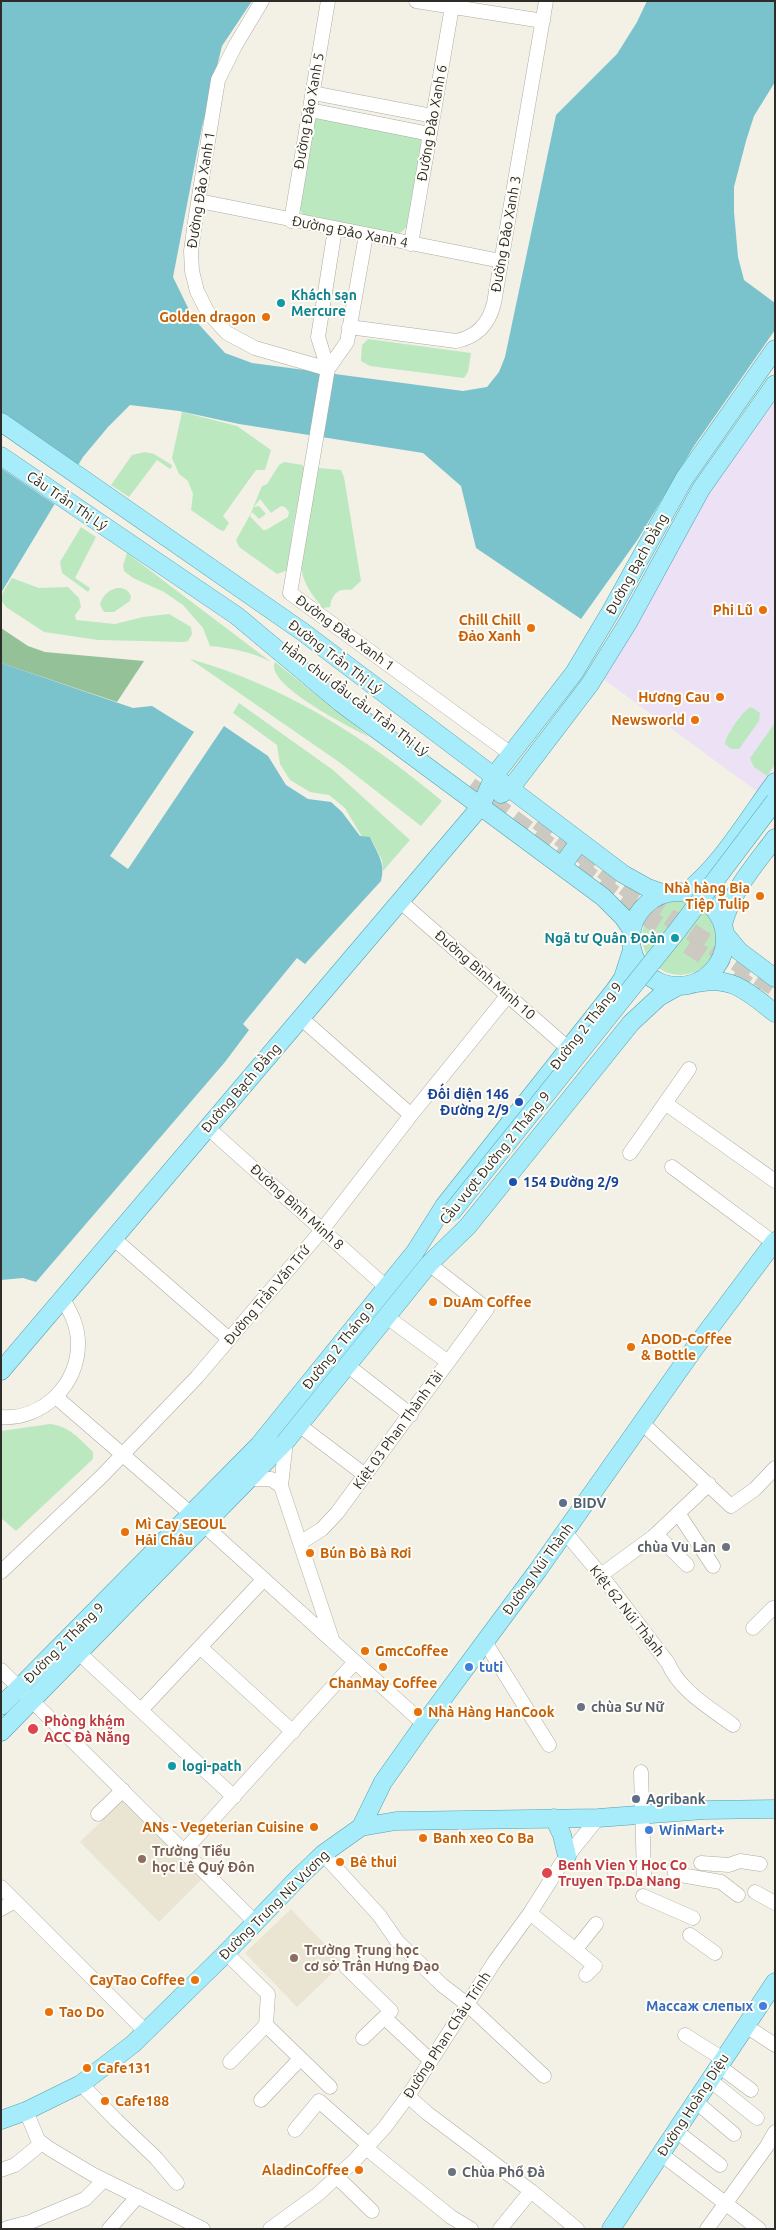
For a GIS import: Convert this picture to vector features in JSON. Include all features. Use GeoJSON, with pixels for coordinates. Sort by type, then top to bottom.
{"type":"FeatureCollection","features":[{"type":"Feature","properties":{"kind":"main road","name":"Đường Bạch Đằng"},"geometry":{"type":"LineString","coordinates":[[1,1371],[481,806],[480,779],[511,754],[574,673],[611,611],[684,479],[775,349]]}},
{"type":"Feature","properties":{"kind":"main road","name":"Đường Bạch Đằng"},"geometry":{"type":"LineString","coordinates":[[510,789],[590,684],[701,489],[775,384]]}},
{"type":"Feature","properties":{"kind":"main road","name":"Hầm chui đầu cầu Trần Thị Lý"},"geometry":{"type":"LineString","coordinates":[[1,422],[248,594],[296,640],[480,779]]}},
{"type":"Feature","properties":{"kind":"main road","name":"Cầu Trần Thị Lý"},"geometry":{"type":"LineString","coordinates":[[1,456],[133,545]]}},
{"type":"Feature","properties":{"kind":"main road"},"geometry":{"type":"LineString","coordinates":[[684,479],[701,489]]}},
{"type":"Feature","properties":{"kind":"main road","name":"Đường Trần Thị Lý"},"geometry":{"type":"LineString","coordinates":[[133,545],[237,616],[341,703],[603,896],[623,917],[632,930]]}},
{"type":"Feature","properties":{"kind":"main road","name":"Hầm chui đầu cầu Trần Thị Lý"},"geometry":{"type":"LineString","coordinates":[[237,616],[290,649],[480,779]]}},
{"type":"Feature","properties":{"kind":"main road"},"geometry":{"type":"LineString","coordinates":[[584,656],[600,668]]}},
{"type":"Feature","properties":{"kind":"main road"},"geometry":{"type":"LineString","coordinates":[[480,779],[510,789],[579,842],[636,882],[665,894]]}},
{"type":"Feature","properties":{"kind":"main road"},"geometry":{"type":"LineString","coordinates":[[685,892],[696,885],[715,864],[775,782]]}},
{"type":"Feature","properties":{"kind":"main road"},"geometry":{"type":"LineString","coordinates":[[481,806],[510,789]]}},
{"type":"Feature","properties":{"kind":"main road","name":"Cầu vượt Đường 2 Tháng 9"},"geometry":{"type":"LineString","coordinates":[[429,1264],[455,1217],[677,931],[775,801]]}},
{"type":"Feature","properties":{"kind":"main road","name":"Cầu vượt Đường 2 Tháng 9"},"geometry":{"type":"LineString","coordinates":[[415,1252],[455,1217],[686,937],[775,819]]}},
{"type":"Feature","properties":{"kind":"main road"},"geometry":{"type":"LineString","coordinates":[[697,983],[710,975],[719,963],[723,954],[726,910],[739,886],[775,838]]}},
{"type":"Feature","properties":{"kind":"main road"},"geometry":{"type":"LineString","coordinates":[[562,866],[579,842]]}},
{"type":"Feature","properties":{"kind":"main road"},"geometry":{"type":"LineString","coordinates":[[775,978],[739,951],[724,929],[712,906],[695,895],[685,892],[665,894],[647,904],[635,920],[632,930],[632,950],[636,960],[648,976],[662,983],[677,986],[714,980],[732,983],[775,1013]]}},
{"type":"Feature","properties":{"kind":"main road","name":"Đường 2 Tháng 9"},"geometry":{"type":"LineString","coordinates":[[1,1732],[79,1653],[198,1520],[386,1288],[415,1252],[444,1206],[623,978],[632,950]]}},
{"type":"Feature","properties":{"kind":"main road","name":"Đường 2 Tháng 9"},"geometry":{"type":"LineString","coordinates":[[1,1706],[198,1520],[250,1479],[286,1441],[429,1264],[468,1226],[631,1023],[659,997],[677,986]]}},
{"type":"Feature","properties":{"kind":"main road","name":"Đường Núi Thành"},"geometry":{"type":"LineString","coordinates":[[360,1827],[383,1782],[424,1724],[774,1242]]}},
{"type":"Feature","properties":{"kind":"main road","name":"Đường Trưng Nữ Vương"},"geometry":{"type":"LineString","coordinates":[[1,2120],[26,2111],[82,2084],[146,2033],[324,1854],[360,1827],[396,1821],[598,1818],[644,1814],[775,1809]]}},
{"type":"Feature","properties":{"kind":"main road"},"geometry":{"type":"LineString","coordinates":[[554,1818],[562,1835],[567,1856]]}},
{"type":"Feature","properties":{"kind":"main road","name":"Đường Hoàng Diệu"},"geometry":{"type":"LineString","coordinates":[[614,2228],[695,2101],[775,1982]]}},
{"type":"Feature","properties":{"kind":"street","name":"Đường Đảo Xanh 1"},"geometry":{"type":"LineString","coordinates":[[262,1],[235,46],[218,80],[190,261],[197,291],[212,318],[227,333],[245,344],[327,372]]}},
{"type":"Feature","properties":{"kind":"street","name":"Đường Đảo Xanh 5"},"geometry":{"type":"LineString","coordinates":[[291,221],[328,1]]}},
{"type":"Feature","properties":{"kind":"street"},"geometry":{"type":"LineString","coordinates":[[416,1],[452,4],[543,21]]}},
{"type":"Feature","properties":{"kind":"street","name":"Đường Đảo Xanh 3"},"geometry":{"type":"LineString","coordinates":[[349,327],[456,341],[468,339],[487,324],[492,313],[546,1]]}},
{"type":"Feature","properties":{"kind":"street","name":"Đường Đảo Xanh 6"},"geometry":{"type":"LineString","coordinates":[[411,244],[452,4]]}},
{"type":"Feature","properties":{"kind":"street"},"geometry":{"type":"LineString","coordinates":[[313,93],[433,116]]}},
{"type":"Feature","properties":{"kind":"street"},"geometry":{"type":"LineString","coordinates":[[310,110],[430,134]]}},
{"type":"Feature","properties":{"kind":"street","name":"Đường Đảo Xanh 4"},"geometry":{"type":"LineString","coordinates":[[199,201],[501,262]]}},
{"type":"Feature","properties":{"kind":"street","name":"Đường Đảo Xanh 1"},"geometry":{"type":"LineString","coordinates":[[327,372],[318,337],[335,229]]}},
{"type":"Feature","properties":{"kind":"street","name":"Đường Đảo Xanh 1"},"geometry":{"type":"LineString","coordinates":[[366,235],[346,342],[327,372],[290,593],[511,754]]}},
{"type":"Feature","properties":{"kind":"street","name":"Đường Bình Minh 10"},"geometry":{"type":"LineString","coordinates":[[401,902],[569,1049]]}},
{"type":"Feature","properties":{"kind":"street","name":"Đường Trần Văn Trứ"},"geometry":{"type":"LineString","coordinates":[[1,1572],[123,1455],[197,1377],[322,1230],[411,1115],[508,995]]}},
{"type":"Feature","properties":{"kind":"street"},"geometry":{"type":"LineString","coordinates":[[302,1018],[411,1115]]}},
{"type":"Feature","properties":{"kind":"street"},"geometry":{"type":"LineString","coordinates":[[630,1153],[689,1070]]}},
{"type":"Feature","properties":{"kind":"street"},"geometry":{"type":"LineString","coordinates":[[665,1103],[775,1181]]}},
{"type":"Feature","properties":{"kind":"street","name":"Đường Bình Minh 8"},"geometry":{"type":"LineString","coordinates":[[208,1127],[386,1288]]}},
{"type":"Feature","properties":{"kind":"street"},"geometry":{"type":"LineString","coordinates":[[672,1167],[774,1242]]}},
{"type":"Feature","properties":{"kind":"street"},"geometry":{"type":"LineString","coordinates":[[114,1238],[229,1338]]}},
{"type":"Feature","properties":{"kind":"street","name":"Kiệt 03 Phan Thành Tài"},"geometry":{"type":"LineString","coordinates":[[300,1543],[322,1529],[411,1415],[488,1309],[429,1264]]}},
{"type":"Feature","properties":{"kind":"street"},"geometry":{"type":"LineString","coordinates":[[1,1418],[21,1416],[34,1412],[56,1398],[69,1379],[77,1357],[78,1342],[71,1312],[63,1299]]}},
{"type":"Feature","properties":{"kind":"street"},"geometry":{"type":"LineString","coordinates":[[387,1316],[448,1362]]}},
{"type":"Feature","properties":{"kind":"street","name":"Đường 2 Tháng 9"},"geometry":{"type":"LineString","coordinates":[[347,1365],[411,1415]]}},
{"type":"Feature","properties":{"kind":"street"},"geometry":{"type":"LineString","coordinates":[[56,1398],[198,1520],[424,1724]]}},
{"type":"Feature","properties":{"kind":"street"},"geometry":{"type":"LineString","coordinates":[[642,1423],[731,1506],[755,1490],[775,1468]]}},
{"type":"Feature","properties":{"kind":"street"},"geometry":{"type":"LineString","coordinates":[[299,1425],[365,1475]]}},
{"type":"Feature","properties":{"kind":"street"},"geometry":{"type":"LineString","coordinates":[[286,1441],[281,1467],[281,1486],[333,1642]]}},
{"type":"Feature","properties":{"kind":"street"},"geometry":{"type":"LineString","coordinates":[[250,1479],[271,1479],[281,1486]]}},
{"type":"Feature","properties":{"kind":"street"},"geometry":{"type":"LineString","coordinates":[[601,1575],[656,1534],[709,1484]]}},
{"type":"Feature","properties":{"kind":"street"},"geometry":{"type":"LineString","coordinates":[[678,1513],[714,1566]]}},
{"type":"Feature","properties":{"kind":"street","name":"Kiệt 62 Núi Thành"},"geometry":{"type":"LineString","coordinates":[[565,1532],[601,1575],[688,1691],[733,1725]]}},
{"type":"Feature","properties":{"kind":"street"},"geometry":{"type":"LineString","coordinates":[[656,1534],[687,1565]]}},
{"type":"Feature","properties":{"kind":"street"},"geometry":{"type":"LineString","coordinates":[[141,1710],[264,1580]]}},
{"type":"Feature","properties":{"kind":"street"},"geometry":{"type":"LineString","coordinates":[[753,1628],[773,1608],[775,1610]]}},
{"type":"Feature","properties":{"kind":"street"},"geometry":{"type":"LineString","coordinates":[[485,1642],[549,1745]]}},
{"type":"Feature","properties":{"kind":"street"},"geometry":{"type":"LineString","coordinates":[[200,1646],[293,1732]]}},
{"type":"Feature","properties":{"kind":"street"},"geometry":{"type":"LineString","coordinates":[[79,1653],[234,1797]]}},
{"type":"Feature","properties":{"kind":"street"},"geometry":{"type":"LineString","coordinates":[[184,1851],[355,1662]]}},
{"type":"Feature","properties":{"kind":"street"},"geometry":{"type":"LineString","coordinates":[[1,1670],[255,1922]]}},
{"type":"Feature","properties":{"kind":"street"},"geometry":{"type":"LineString","coordinates":[[641,1772],[644,1814],[644,1875]]}},
{"type":"Feature","properties":{"kind":"street"},"geometry":{"type":"LineString","coordinates":[[98,1814],[123,1790]]}},
{"type":"Feature","properties":{"kind":"street","name":"Đường Phan Châu Trinh"},"geometry":{"type":"LineString","coordinates":[[270,2229],[317,2195],[337,2176],[368,2146],[408,2096],[495,1961],[530,1913],[567,1856],[598,1818]]}},
{"type":"Feature","properties":{"kind":"street"},"geometry":{"type":"LineString","coordinates":[[324,1854],[379,1915],[397,1941],[442,1986],[468,2005],[544,2076]]}},
{"type":"Feature","properties":{"kind":"street"},"geometry":{"type":"LineString","coordinates":[[700,1863],[729,1865],[740,1861],[760,1864]]}},
{"type":"Feature","properties":{"kind":"street"},"geometry":{"type":"LineString","coordinates":[[675,1867],[675,1874],[721,1882],[738,1895]]}},
{"type":"Feature","properties":{"kind":"street"},"geometry":{"type":"LineString","coordinates":[[1,1888],[146,2033]]}},
{"type":"Feature","properties":{"kind":"street"},"geometry":{"type":"LineString","coordinates":[[755,1892],[775,1903]]}},
{"type":"Feature","properties":{"kind":"street"},"geometry":{"type":"LineString","coordinates":[[644,1896],[693,1918]]}},
{"type":"Feature","properties":{"kind":"street"},"geometry":{"type":"LineString","coordinates":[[1,1909],[15,1901]]}},
{"type":"Feature","properties":{"kind":"street"},"geometry":{"type":"LineString","coordinates":[[530,1913],[595,1966],[586,1975]]}},
{"type":"Feature","properties":{"kind":"street"},"geometry":{"type":"LineString","coordinates":[[576,1949],[596,1924]]}},
{"type":"Feature","properties":{"kind":"street"},"geometry":{"type":"LineString","coordinates":[[690,1935],[715,1952]]}},
{"type":"Feature","properties":{"kind":"street"},"geometry":{"type":"LineString","coordinates":[[226,1953],[268,1994],[266,2025],[230,2062]]}},
{"type":"Feature","properties":{"kind":"street"},"geometry":{"type":"LineString","coordinates":[[346,1967],[391,2011],[363,2038]]}},
{"type":"Feature","properties":{"kind":"street"},"geometry":{"type":"LineString","coordinates":[[385,2018],[431,2061]]}},
{"type":"Feature","properties":{"kind":"street"},"geometry":{"type":"LineString","coordinates":[[266,2025],[330,2088]]}},
{"type":"Feature","properties":{"kind":"street"},"geometry":{"type":"LineString","coordinates":[[746,2026],[775,2045]]}},
{"type":"Feature","properties":{"kind":"street"},"geometry":{"type":"LineString","coordinates":[[685,2035],[717,2068],[757,2118]]}},
{"type":"Feature","properties":{"kind":"street"},"geometry":{"type":"LineString","coordinates":[[261,2100],[300,2059]]}},
{"type":"Feature","properties":{"kind":"street"},"geometry":{"type":"LineString","coordinates":[[717,2068],[751,2090]]}},
{"type":"Feature","properties":{"kind":"street"},"geometry":{"type":"LineString","coordinates":[[82,2084],[156,2158],[177,2183]]}},
{"type":"Feature","properties":{"kind":"street"},"geometry":{"type":"LineString","coordinates":[[408,2096],[427,2114],[531,2190],[577,2229]]}},
{"type":"Feature","properties":{"kind":"street"},"geometry":{"type":"LineString","coordinates":[[295,2130],[319,2101],[456,2225],[471,2229]]}},
{"type":"Feature","properties":{"kind":"street"},"geometry":{"type":"LineString","coordinates":[[695,2101],[734,2134]]}},
{"type":"Feature","properties":{"kind":"street"},"geometry":{"type":"LineString","coordinates":[[26,2111],[38,2140],[42,2143],[104,2180],[197,2227]]}},
{"type":"Feature","properties":{"kind":"street"},"geometry":{"type":"LineString","coordinates":[[676,2131],[720,2165]]}},
{"type":"Feature","properties":{"kind":"street"},"geometry":{"type":"LineString","coordinates":[[707,2229],[775,2132]]}},
{"type":"Feature","properties":{"kind":"street"},"geometry":{"type":"LineString","coordinates":[[1,2170],[15,2164],[42,2143]]}},
{"type":"Feature","properties":{"kind":"street"},"geometry":{"type":"LineString","coordinates":[[661,2154],[759,2229]]}},
{"type":"Feature","properties":{"kind":"street"},"geometry":{"type":"LineString","coordinates":[[337,2176],[372,2211]]}},
{"type":"Feature","properties":{"kind":"street"},"geometry":{"type":"LineString","coordinates":[[7,2228],[33,2225],[85,2199],[104,2180]]}},
{"type":"Feature","properties":{"kind":"street"},"geometry":{"type":"LineString","coordinates":[[500,2229],[531,2190]]}},
{"type":"Feature","properties":{"kind":"street"},"geometry":{"type":"LineString","coordinates":[[109,2229],[138,2196]]}},
{"type":"Feature","properties":{"kind":"shaded area"},"geometry":{"type":"Polygon","coordinates":[[[775,380],[775,767],[758,792],[595,673],[775,380]]]}},
{"type":"Feature","properties":{"kind":"shaded area","name":"Trường Tiểu học Lê Quý Đôn"},"geometry":{"type":"Polygon","coordinates":[[[126,1797],[205,1876],[159,1922],[80,1842],[126,1797]]]}},
{"type":"Feature","properties":{"kind":"shaded area","name":"Trường Trung học cơ sở Trần Hưng Đạo"},"geometry":{"type":"Polygon","coordinates":[[[291,1909],[343,1963],[297,2007],[245,1953],[291,1909]]]}},
{"type":"Feature","properties":{"kind":"green space"},"geometry":{"type":"Polygon","coordinates":[[[319,115],[421,138],[422,145],[408,226],[400,233],[393,234],[303,215],[299,208],[313,119],[319,115]]]}},
{"type":"Feature","properties":{"kind":"green space"},"geometry":{"type":"Polygon","coordinates":[[[368,339],[471,353],[468,372],[464,378],[370,366],[361,361],[362,345],[368,339]]]}},
{"type":"Feature","properties":{"kind":"green space"},"geometry":{"type":"Polygon","coordinates":[[[182,412],[237,426],[271,450],[265,470],[256,470],[223,516],[229,523],[224,531],[191,510],[193,494],[188,481],[179,474],[172,458],[182,412]]]}},
{"type":"Feature","properties":{"kind":"green space"},"geometry":{"type":"Polygon","coordinates":[[[145,452],[154,454],[172,465],[172,467],[170,469],[157,460],[129,497],[111,485],[132,455],[145,452]]]}},
{"type":"Feature","properties":{"kind":"green space"},"geometry":{"type":"Polygon","coordinates":[[[284,462],[303,465],[305,472],[293,527],[288,570],[277,574],[239,547],[236,540],[250,515],[262,486],[267,484],[279,465],[284,462]],[[260,499],[254,507],[259,506],[266,514],[259,519],[252,512],[250,516],[263,530],[266,530],[288,517],[289,512],[285,507],[281,506],[271,513],[260,499]]]}},
{"type":"Feature","properties":{"kind":"green space"},"geometry":{"type":"Polygon","coordinates":[[[319,468],[341,470],[344,477],[361,581],[351,590],[343,590],[336,593],[330,607],[323,608],[309,590],[301,568],[319,468]]]}},
{"type":"Feature","properties":{"kind":"green space"},"geometry":{"type":"Polygon","coordinates":[[[81,527],[96,537],[75,578],[90,588],[88,592],[62,573],[60,562],[81,527]]]}},
{"type":"Feature","properties":{"kind":"green space"},"geometry":{"type":"Polygon","coordinates":[[[127,553],[271,662],[241,651],[210,646],[203,628],[183,605],[164,592],[133,578],[124,571],[123,566],[127,553]]]}},
{"type":"Feature","properties":{"kind":"green space"},"geometry":{"type":"Polygon","coordinates":[[[12,578],[39,588],[68,587],[79,598],[81,607],[75,615],[76,620],[115,624],[143,617],[169,614],[191,627],[192,634],[188,641],[184,642],[98,640],[44,632],[6,607],[1,600],[3,592],[12,578]]]}},
{"type":"Feature","properties":{"kind":"green space"},"geometry":{"type":"Polygon","coordinates":[[[117,588],[127,590],[131,596],[130,601],[114,612],[104,612],[100,605],[102,599],[108,592],[117,588]]]}},
{"type":"Feature","properties":{"kind":"green space"},"geometry":{"type":"Polygon","coordinates":[[[1,628],[28,646],[45,652],[144,661],[117,702],[1,663],[1,628]]]}},
{"type":"Feature","properties":{"kind":"green space"},"geometry":{"type":"Polygon","coordinates":[[[190,659],[259,683],[323,716],[385,756],[442,801],[421,826],[339,762],[190,659]]]}},
{"type":"Feature","properties":{"kind":"green space"},"geometry":{"type":"Polygon","coordinates":[[[275,662],[369,737],[312,705],[295,693],[275,671],[275,662]]]}},
{"type":"Feature","properties":{"kind":"green space"},"geometry":{"type":"Polygon","coordinates":[[[239,703],[333,770],[410,840],[383,871],[382,860],[370,837],[362,837],[345,808],[329,795],[310,792],[290,780],[280,764],[277,745],[233,713],[239,703]]]}},
{"type":"Feature","properties":{"kind":"green space"},"geometry":{"type":"Polygon","coordinates":[[[751,707],[760,713],[759,721],[739,749],[731,749],[725,744],[728,735],[740,718],[751,707]]]}},
{"type":"Feature","properties":{"kind":"green space"},"geometry":{"type":"Polygon","coordinates":[[[775,723],[775,764],[767,776],[754,767],[750,758],[775,723]]]}},
{"type":"Feature","properties":{"kind":"green space"},"geometry":{"type":"Polygon","coordinates":[[[680,899],[694,902],[707,910],[715,923],[718,937],[715,951],[707,964],[694,972],[680,975],[666,972],[653,964],[645,951],[642,937],[645,923],[653,910],[666,902],[680,899]]]}},
{"type":"Feature","properties":{"kind":"green space"},"geometry":{"type":"Polygon","coordinates":[[[50,1424],[63,1427],[74,1434],[93,1452],[93,1459],[16,1531],[1,1518],[1,1431],[50,1424]]]}},
{"type":"Feature","properties":{"kind":"water"},"geometry":{"type":"Polygon","coordinates":[[[1,1],[252,1],[222,46],[202,127],[173,277],[193,318],[225,353],[252,363],[463,391],[487,387],[499,372],[505,357],[556,115],[617,54],[637,22],[647,1],[775,1],[775,82],[754,116],[746,141],[734,187],[734,212],[738,257],[744,280],[775,303],[775,330],[694,446],[638,539],[581,619],[476,548],[461,486],[423,453],[239,424],[179,411],[130,405],[108,427],[83,457],[1,593],[1,1]]]}},
{"type":"Feature","properties":{"kind":"water"},"geometry":{"type":"Polygon","coordinates":[[[1,663],[133,708],[152,706],[194,732],[110,856],[128,869],[224,726],[268,756],[286,785],[308,799],[331,802],[342,812],[360,836],[370,837],[382,863],[381,881],[305,964],[297,958],[243,1024],[249,1030],[225,1062],[36,1282],[23,1278],[1,1280],[1,663]]]}},
{"type":"Feature","properties":{"kind":"pier"},"geometry":{"type":"Polygon","coordinates":[[[1,414],[81,467],[57,506],[1,468],[1,414]]]}},
{"type":"Feature","properties":{"kind":"tunnel"},"geometry":{"type":"LineString","coordinates":[[470,786],[626,903],[758,992]]}},
{"type":"Feature","properties":{"kind":"tunnel"},"geometry":{"type":"LineString","coordinates":[[538,821],[633,893],[775,988]]}},
{"type":"Feature","properties":{"kind":"place","name":"Khách sạn Mercure"},"geometry":{"type":"Point","coordinates":[281,303]}},
{"type":"Feature","properties":{"kind":"place","name":"Golden dragon"},"geometry":{"type":"Point","coordinates":[266,317]}},
{"type":"Feature","properties":{"kind":"place","name":"Phi Lũ"},"geometry":{"type":"Point","coordinates":[763,610]}},
{"type":"Feature","properties":{"kind":"place","name":"Chill Chill Đảo Xanh"},"geometry":{"type":"Point","coordinates":[531,628]}},
{"type":"Feature","properties":{"kind":"place","name":"Hương Cau"},"geometry":{"type":"Point","coordinates":[720,697]}},
{"type":"Feature","properties":{"kind":"place","name":"Newsworld"},"geometry":{"type":"Point","coordinates":[695,720]}},
{"type":"Feature","properties":{"kind":"place","name":"Nhà hàng Bia Tiệp Tulip"},"geometry":{"type":"Point","coordinates":[760,896]}},
{"type":"Feature","properties":{"kind":"place","name":"Ngã tư Quân Đoàn"},"geometry":{"type":"Point","coordinates":[675,938]}},
{"type":"Feature","properties":{"kind":"place","name":"Đối diện 146 Đường 2/9"},"geometry":{"type":"Point","coordinates":[519,1102]}},
{"type":"Feature","properties":{"kind":"place","name":"154 Đường 2/9"},"geometry":{"type":"Point","coordinates":[513,1182]}},
{"type":"Feature","properties":{"kind":"place","name":"DuAm Coffee"},"geometry":{"type":"Point","coordinates":[433,1302]}},
{"type":"Feature","properties":{"kind":"place","name":"ADOD-Coffee & Bottle"},"geometry":{"type":"Point","coordinates":[631,1347]}},
{"type":"Feature","properties":{"kind":"place","name":"BIDV"},"geometry":{"type":"Point","coordinates":[563,1503]}},
{"type":"Feature","properties":{"kind":"place","name":"Mì Cay SEOUL Hải Châu"},"geometry":{"type":"Point","coordinates":[125,1532]}},
{"type":"Feature","properties":{"kind":"place","name":"chùa Vu Lan"},"geometry":{"type":"Point","coordinates":[726,1547]}},
{"type":"Feature","properties":{"kind":"place","name":"Bún Bò Bà Rơi"},"geometry":{"type":"Point","coordinates":[310,1553]}},
{"type":"Feature","properties":{"kind":"place","name":"GmcCoffee"},"geometry":{"type":"Point","coordinates":[365,1651]}},
{"type":"Feature","properties":{"kind":"place","name":"ChanMay Coffee"},"geometry":{"type":"Point","coordinates":[383,1667]}},
{"type":"Feature","properties":{"kind":"place","name":"tuti"},"geometry":{"type":"Point","coordinates":[469,1667]}},
{"type":"Feature","properties":{"kind":"place","name":"chùa Sư Nữ"},"geometry":{"type":"Point","coordinates":[581,1707]}},
{"type":"Feature","properties":{"kind":"place","name":"Nhà Hàng HanCook"},"geometry":{"type":"Point","coordinates":[418,1712]}},
{"type":"Feature","properties":{"kind":"place","name":"Phòng khám ACC Đà Nẵng"},"geometry":{"type":"Point","coordinates":[33,1729]}},
{"type":"Feature","properties":{"kind":"place","name":"logi-path"},"geometry":{"type":"Point","coordinates":[172,1766]}},
{"type":"Feature","properties":{"kind":"place","name":"Agribank"},"geometry":{"type":"Point","coordinates":[636,1799]}},
{"type":"Feature","properties":{"kind":"place","name":"ANs - Vegeterian Cuisine"},"geometry":{"type":"Point","coordinates":[314,1827]}},
{"type":"Feature","properties":{"kind":"place","name":"WinMart+"},"geometry":{"type":"Point","coordinates":[649,1830]}},
{"type":"Feature","properties":{"kind":"place","name":"Banh xeo Co Ba"},"geometry":{"type":"Point","coordinates":[423,1838]}},
{"type":"Feature","properties":{"kind":"place","name":"Trường Tiểu học Lê Quý Đôn"},"geometry":{"type":"Point","coordinates":[142,1859]}},
{"type":"Feature","properties":{"kind":"place","name":"Bê thui"},"geometry":{"type":"Point","coordinates":[340,1862]}},
{"type":"Feature","properties":{"kind":"place","name":"Benh Vien Y Hoc Co Truyen Tp.Da Nang"},"geometry":{"type":"Point","coordinates":[547,1873]}},
{"type":"Feature","properties":{"kind":"place","name":"Trường Trung học cơ sở Trần Hưng Đạo"},"geometry":{"type":"Point","coordinates":[294,1958]}},
{"type":"Feature","properties":{"kind":"place","name":"CayTao Coffee"},"geometry":{"type":"Point","coordinates":[195,1980]}},
{"type":"Feature","properties":{"kind":"place","name":"Массаж слепых"},"geometry":{"type":"Point","coordinates":[763,2006]}},
{"type":"Feature","properties":{"kind":"place","name":"Tao Do"},"geometry":{"type":"Point","coordinates":[49,2012]}},
{"type":"Feature","properties":{"kind":"place","name":"Cafe131"},"geometry":{"type":"Point","coordinates":[87,2068]}},
{"type":"Feature","properties":{"kind":"place","name":"Cafe188"},"geometry":{"type":"Point","coordinates":[105,2101]}},
{"type":"Feature","properties":{"kind":"place","name":"AladinCoffee"},"geometry":{"type":"Point","coordinates":[359,2170]}},
{"type":"Feature","properties":{"kind":"place","name":"Chùa Phổ Đà"},"geometry":{"type":"Point","coordinates":[452,2172]}}]}
